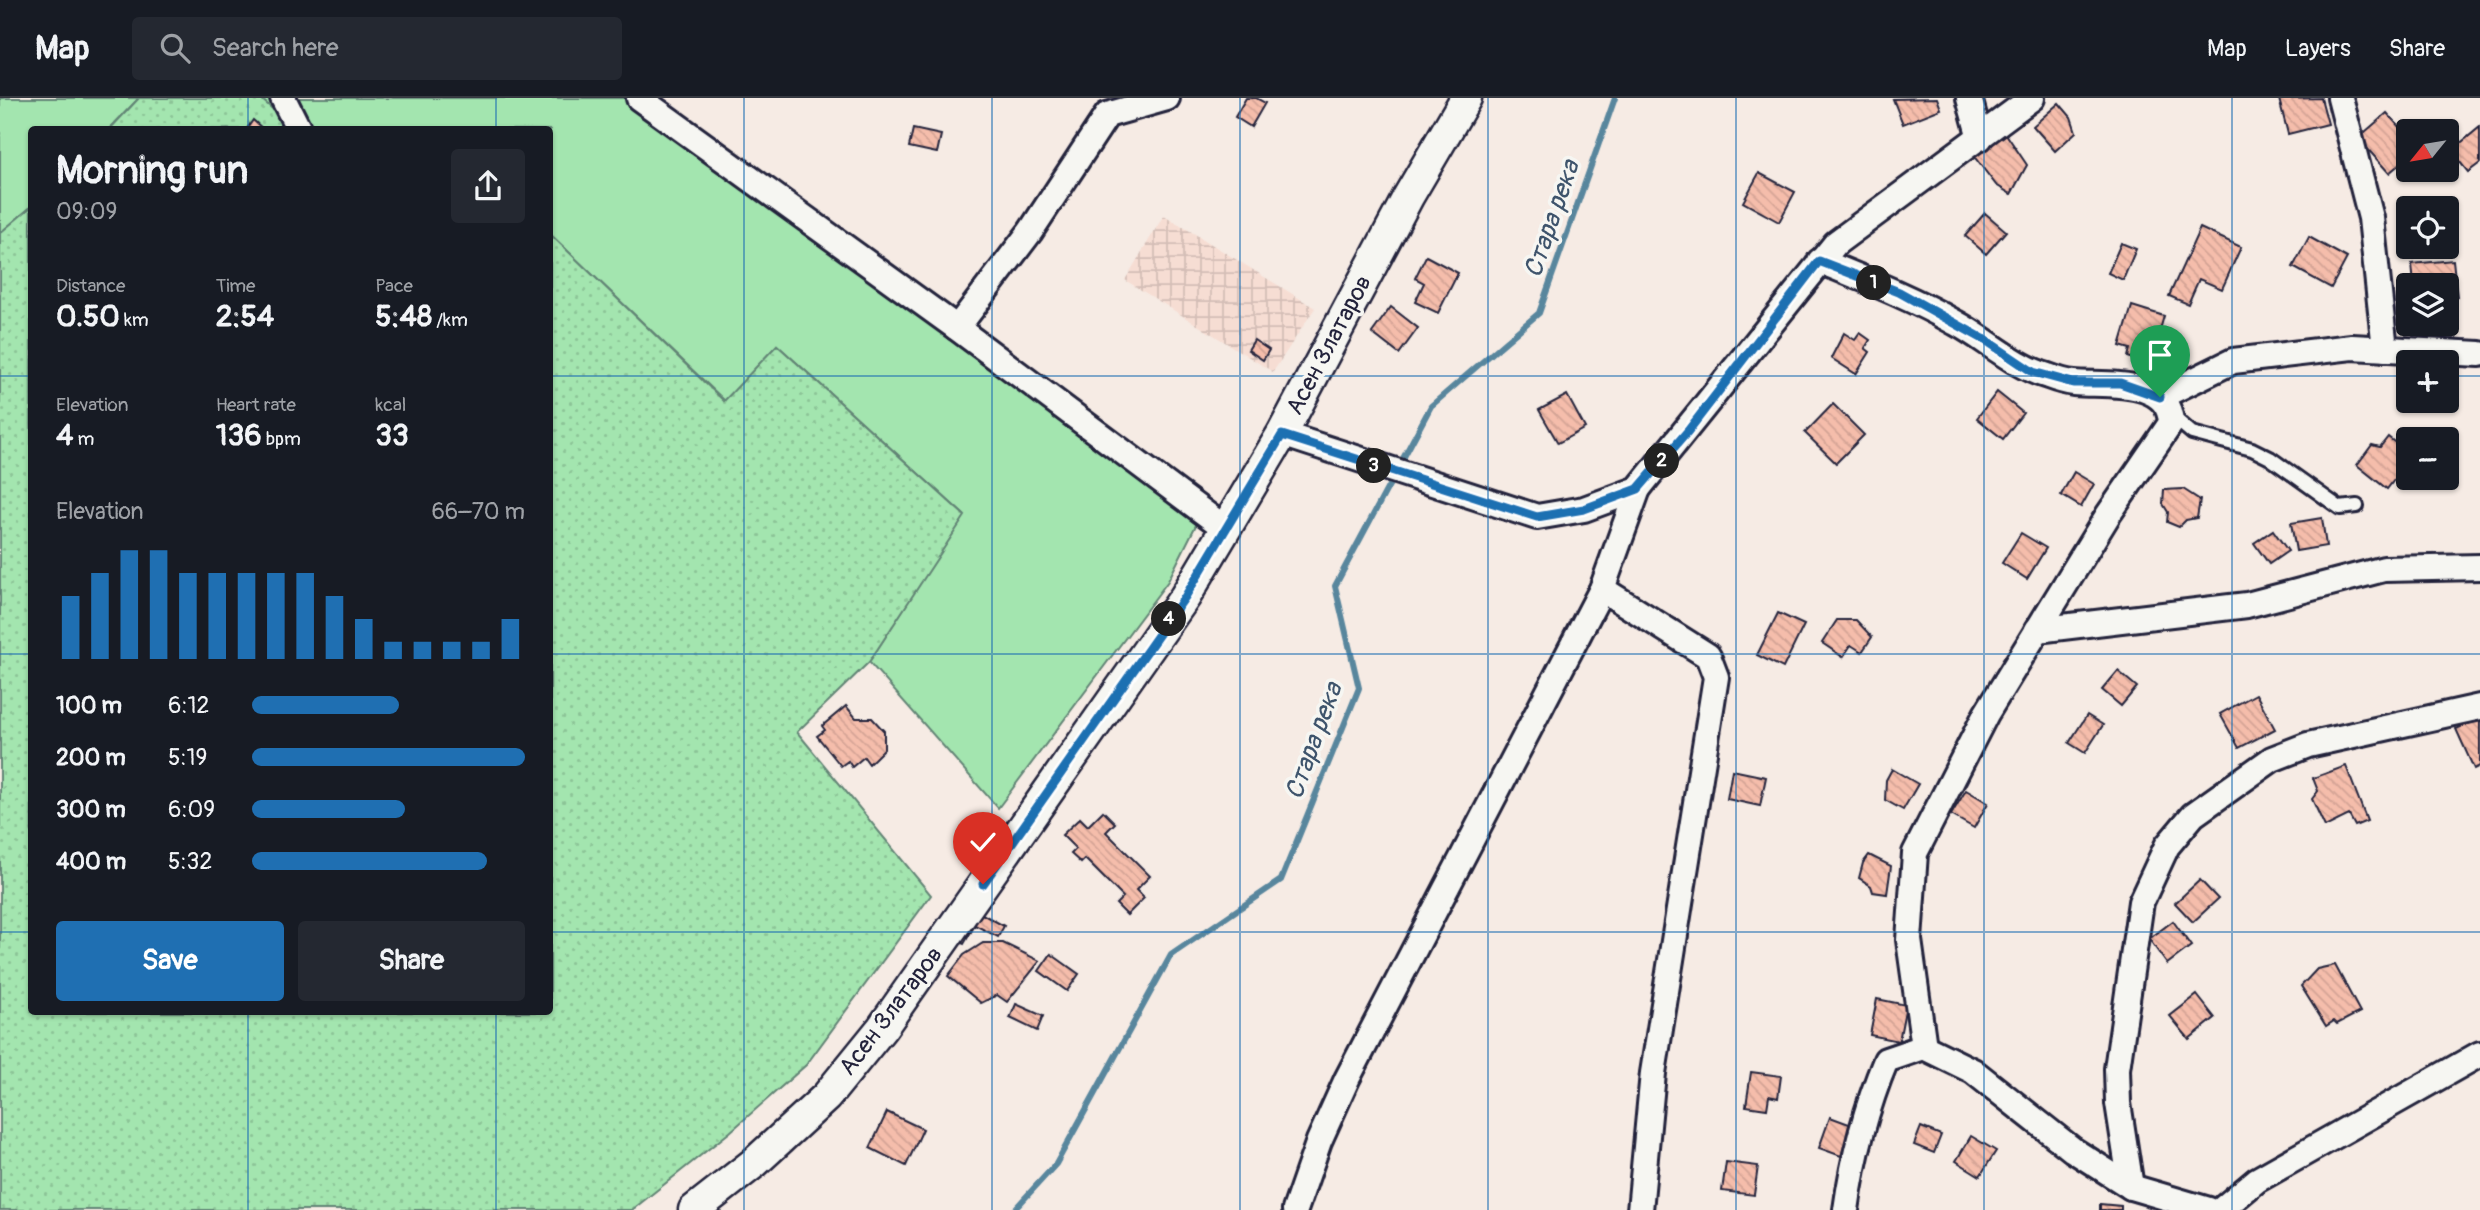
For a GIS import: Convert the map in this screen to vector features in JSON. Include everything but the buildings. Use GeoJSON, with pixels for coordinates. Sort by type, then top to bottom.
{"type":"FeatureCollection","features":[{"type":"Feature","properties":{"kind":"street"},"geometry":{"type":"LineString","coordinates":[[283,98],[297,126]]}},
{"type":"Feature","properties":{"kind":"street"},"geometry":{"type":"LineString","coordinates":[[639,98],[957,328],[1226,529]]}},
{"type":"Feature","properties":{"kind":"street"},"geometry":{"type":"LineString","coordinates":[[957,328],[1030,232],[1107,115],[1167,98]]}},
{"type":"Feature","properties":{"kind":"street","name":"Асен Златаров"},"geometry":{"type":"LineString","coordinates":[[694,1210],[754,1163],[826,1097],[883,1028],[1185,597],[1282,435],[1408,197],[1466,98]]}},
{"type":"Feature","properties":{"kind":"street"},"geometry":{"type":"LineString","coordinates":[[1969,98],[1980,138]]}},
{"type":"Feature","properties":{"kind":"street"},"geometry":{"type":"LineString","coordinates":[[1295,1210],[1319,1141],[1352,1068],[1602,589],[1638,489],[1688,431],[1819,261],[1836,243],[2032,98]]}},
{"type":"Feature","properties":{"kind":"street"},"geometry":{"type":"LineString","coordinates":[[2340,98],[2371,218],[2385,349]]}},
{"type":"Feature","properties":{"kind":"street"},"geometry":{"type":"LineString","coordinates":[[1819,261],[1899,292],[1987,341],[2033,372],[2073,383],[2120,383],[2165,406],[2171,423],[2108,515],[1986,714],[1914,853],[1909,940],[1924,1047]]}},
{"type":"Feature","properties":{"kind":"street"},"geometry":{"type":"LineString","coordinates":[[2165,406],[2233,361],[2352,347],[2480,354]]}},
{"type":"Feature","properties":{"kind":"street"},"geometry":{"type":"LineString","coordinates":[[1282,435],[1537,517],[1584,509],[1638,489]]}},
{"type":"Feature","properties":{"kind":"street"},"geometry":{"type":"LineString","coordinates":[[2037,630],[2247,605],[2384,569],[2480,567]]}},
{"type":"Feature","properties":{"kind":"street"},"geometry":{"type":"LineString","coordinates":[[1602,589],[1709,656],[1716,677],[1653,1073],[1640,1210]]}},
{"type":"Feature","properties":{"kind":"street"},"geometry":{"type":"LineString","coordinates":[[2131,1187],[2118,1103],[2117,1069],[2141,902],[2167,846],[2193,815],[2272,759],[2308,745],[2480,707]]}},
{"type":"Feature","properties":{"kind":"street"},"geometry":{"type":"LineString","coordinates":[[1846,1210],[1851,1176],[1873,1092],[1886,1060],[1924,1047],[1973,1071],[2073,1150],[2131,1187],[2209,1210]]}},
{"type":"Feature","properties":{"kind":"street"},"geometry":{"type":"LineString","coordinates":[[2221,1210],[2257,1180],[2480,1054]]}},
{"type":"Feature","properties":{"kind":"lane"},"geometry":{"type":"LineString","coordinates":[[2165,406],[2192,433],[2252,449],[2270,458],[2340,508],[2357,506]]}},
{"type":"Feature","properties":{"kind":"shaded area"},"geometry":{"type":"Polygon","coordinates":[[[1164,215],[1315,308],[1273,372],[1125,280],[1164,215]]]}},
{"type":"Feature","properties":{"kind":"green space"},"geometry":{"type":"Polygon","coordinates":[[[0,98],[139,98],[112,126],[28,126],[28,210],[0,233],[0,98]]]}},
{"type":"Feature","properties":{"kind":"green space"},"geometry":{"type":"Polygon","coordinates":[[[139,98],[260,98],[292,126],[113,126],[139,98]]]}},
{"type":"Feature","properties":{"kind":"green space"},"geometry":{"type":"Polygon","coordinates":[[[260,98],[626,98],[1197,523],[1168,581],[998,808],[869,662],[964,515],[777,345],[725,401],[553,237],[553,126],[292,126],[260,98]]]}},
{"type":"Feature","properties":{"kind":"green space"},"geometry":{"type":"Polygon","coordinates":[[[28,210],[28,1015],[553,1015],[553,237],[724,401],[777,345],[965,516],[869,662],[797,732],[931,895],[806,1065],[730,1132],[632,1210],[0,1210],[0,233],[28,210]]]}},
{"type":"Feature","properties":{"kind":"waterway","name":"Стара река"},"geometry":{"type":"LineString","coordinates":[[1399,466],[1431,406],[1539,313],[1615,98]]}},
{"type":"Feature","properties":{"kind":"waterway","name":"Стара река"},"geometry":{"type":"LineString","coordinates":[[1014,1210],[1056,1164],[1171,955],[1281,880],[1359,688],[1335,586],[1394,476]]}},
{"type":"Feature","properties":{"kind":"route"},"geometry":{"type":"LineString","coordinates":[[983,884],[1185,597],[1282,435],[1537,517],[1584,509],[1638,489],[1688,431],[1819,261],[1899,292],[1957,323],[2033,372],[2073,383],[2120,383],[2160,397]]}}]}
